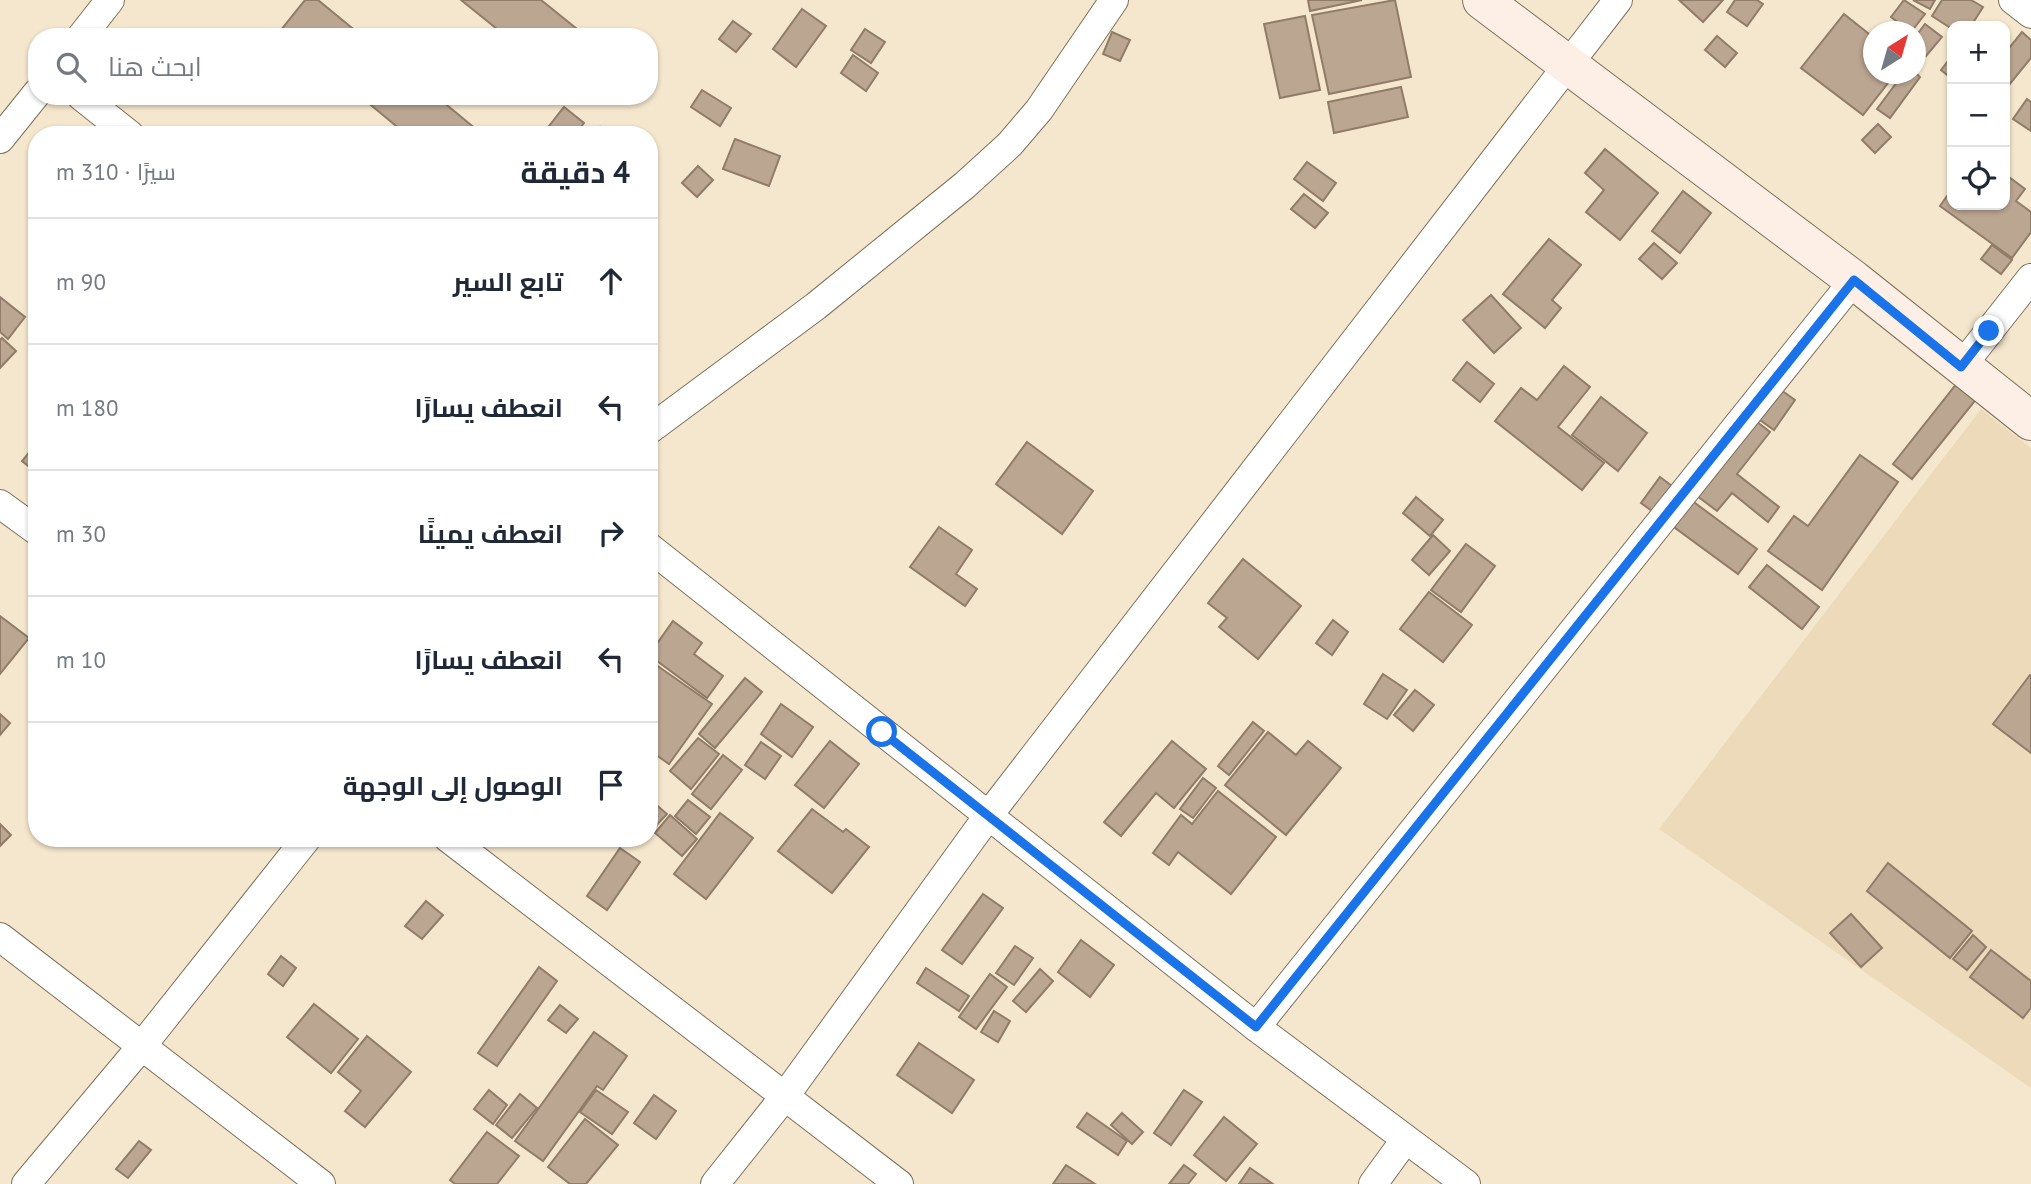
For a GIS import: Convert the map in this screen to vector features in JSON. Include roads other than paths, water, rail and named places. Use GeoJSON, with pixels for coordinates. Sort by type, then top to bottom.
{"type":"FeatureCollection","features":[{"type":"Feature","properties":{"kind":"main road"},"geometry":{"type":"LineString","coordinates":[[1482,0],[1854,280],[2031,421]]}},
{"type":"Feature","properties":{"kind":"street"},"geometry":{"type":"LineString","coordinates":[[88,28],[110,0]]}},
{"type":"Feature","properties":{"kind":"street"},"geometry":{"type":"LineString","coordinates":[[658,423],[816,306],[992,160],[1039,110],[1114,0]]}},
{"type":"Feature","properties":{"kind":"street"},"geometry":{"type":"LineString","coordinates":[[715,1184],[785,1096],[988,816],[1567,62],[1618,0]]}},
{"type":"Feature","properties":{"kind":"street"},"geometry":{"type":"LineString","coordinates":[[2013,0],[2031,14]]}},
{"type":"Feature","properties":{"kind":"street"},"geometry":{"type":"LineString","coordinates":[[0,139],[28,104]]}},
{"type":"Feature","properties":{"kind":"street"},"geometry":{"type":"LineString","coordinates":[[92,105],[119,126]]}},
{"type":"Feature","properties":{"kind":"street"},"geometry":{"type":"LineString","coordinates":[[1961,367],[2031,278]]}},
{"type":"Feature","properties":{"kind":"street"},"geometry":{"type":"LineString","coordinates":[[1256,1027],[1854,280]]}},
{"type":"Feature","properties":{"kind":"street"},"geometry":{"type":"LineString","coordinates":[[0,503],[28,524]]}},
{"type":"Feature","properties":{"kind":"street"},"geometry":{"type":"LineString","coordinates":[[658,554],[1256,1027],[1466,1184]]}},
{"type":"Feature","properties":{"kind":"street"},"geometry":{"type":"LineString","coordinates":[[26,1184],[142,1046],[299,847]]}},
{"type":"Feature","properties":{"kind":"street"},"geometry":{"type":"LineString","coordinates":[[460,847],[899,1184]]}},
{"type":"Feature","properties":{"kind":"street"},"geometry":{"type":"LineString","coordinates":[[0,937],[321,1184]]}},
{"type":"Feature","properties":{"kind":"street"},"geometry":{"type":"LineString","coordinates":[[1373,1184],[1405,1140]]}}]}
